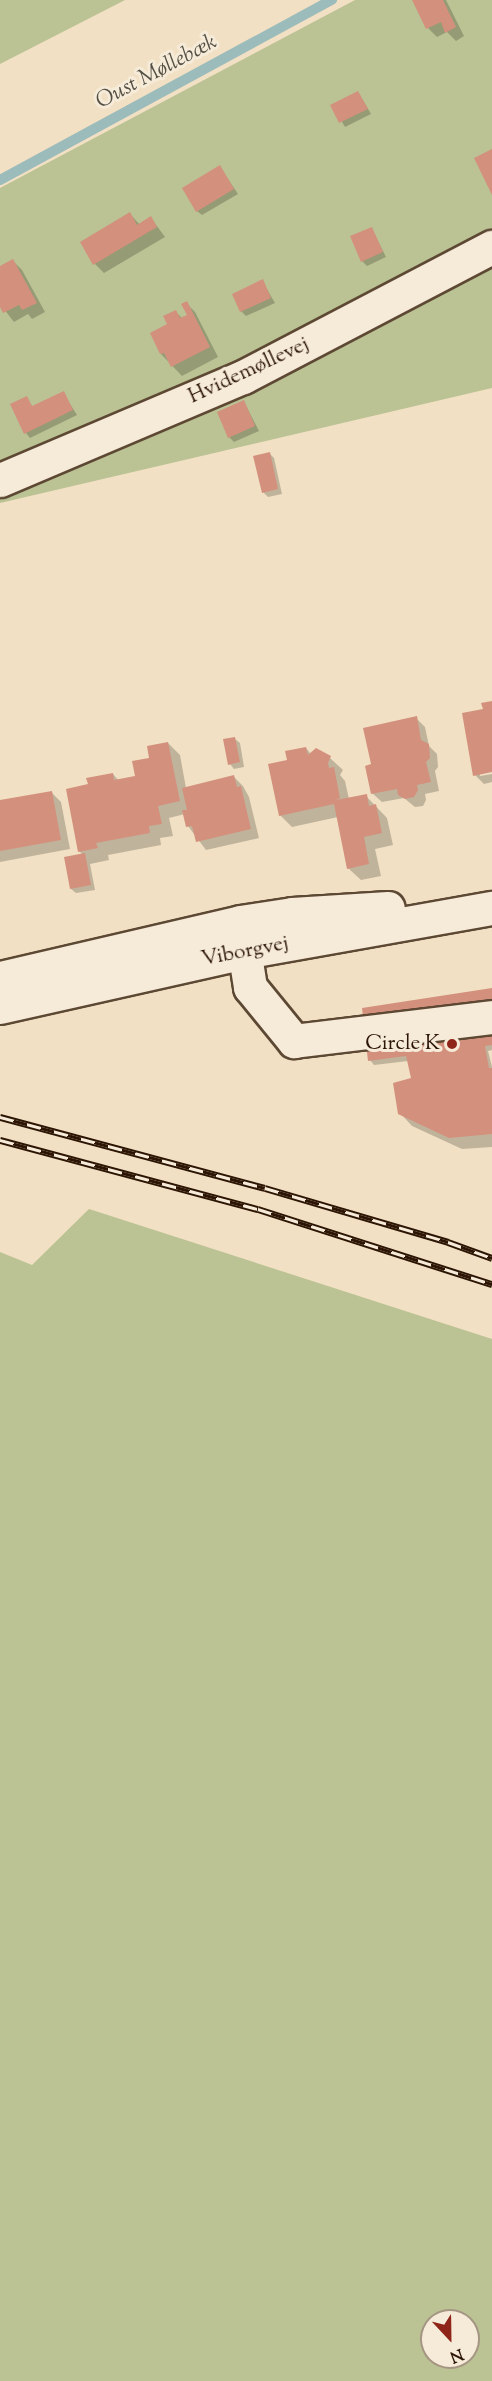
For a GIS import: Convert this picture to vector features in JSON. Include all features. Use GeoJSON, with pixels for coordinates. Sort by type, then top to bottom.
{"type":"FeatureCollection","features":[{"type":"Feature","properties":{"kind":"street","name":"Hvidemøllevej"},"geometry":{"type":"LineString","coordinates":[[0,480],[243,377],[492,248]]}},
{"type":"Feature","properties":{"kind":"street","name":"Viborgvej"},"geometry":{"type":"LineString","coordinates":[[0,1007],[242,937],[292,914],[492,901]]}},
{"type":"Feature","properties":{"kind":"street","name":"Viborgvej"},"geometry":{"type":"LineString","coordinates":[[0,978],[242,937],[492,908]]}},
{"type":"Feature","properties":{"kind":"street"},"geometry":{"type":"LineString","coordinates":[[242,937],[250,987],[294,1041],[492,1017]]}},
{"type":"Feature","properties":{"kind":"green space"},"geometry":{"type":"Polygon","coordinates":[[[0,0],[125,0],[0,64],[0,0]]]}},
{"type":"Feature","properties":{"kind":"green space"},"geometry":{"type":"Polygon","coordinates":[[[355,0],[492,0],[492,388],[0,503],[0,188],[355,0]]]}},
{"type":"Feature","properties":{"kind":"green space"},"geometry":{"type":"Polygon","coordinates":[[[89,1209],[492,1339],[492,2381],[0,2381],[0,1252],[32,1265],[89,1209]]]}},
{"type":"Feature","properties":{"kind":"building"},"geometry":{"type":"Polygon","coordinates":[[[412,0],[443,0],[456,27],[445,33],[441,22],[426,29],[412,0]]]}},
{"type":"Feature","properties":{"kind":"building"},"geometry":{"type":"Polygon","coordinates":[[[358,91],[368,109],[339,123],[330,105],[358,91]]]}},
{"type":"Feature","properties":{"kind":"building"},"geometry":{"type":"Polygon","coordinates":[[[492,149],[492,195],[474,158],[492,149]]]}},
{"type":"Feature","properties":{"kind":"building"},"geometry":{"type":"Polygon","coordinates":[[[220,165],[234,189],[196,212],[182,188],[220,165]]]}},
{"type":"Feature","properties":{"kind":"building"},"geometry":{"type":"Polygon","coordinates":[[[130,212],[137,225],[151,216],[157,227],[93,265],[80,242],[130,212]]]}},
{"type":"Feature","properties":{"kind":"building"},"geometry":{"type":"Polygon","coordinates":[[[372,227],[383,252],[361,262],[350,236],[372,227]]]}},
{"type":"Feature","properties":{"kind":"building"},"geometry":{"type":"Polygon","coordinates":[[[13,259],[37,303],[22,310],[19,305],[3,313],[0,307],[0,266],[13,259]]]}},
{"type":"Feature","properties":{"kind":"building"},"geometry":{"type":"Polygon","coordinates":[[[263,279],[271,298],[240,312],[232,294],[263,279]]]}},
{"type":"Feature","properties":{"kind":"building"},"geometry":{"type":"Polygon","coordinates":[[[187,301],[210,347],[171,367],[164,353],[160,354],[150,333],[167,324],[163,316],[176,310],[180,318],[187,315],[181,304],[187,301]]]}},
{"type":"Feature","properties":{"kind":"building"},"geometry":{"type":"Polygon","coordinates":[[[64,391],[73,410],[24,434],[10,404],[27,396],[32,406],[64,391]]]}},
{"type":"Feature","properties":{"kind":"building"},"geometry":{"type":"Polygon","coordinates":[[[244,400],[255,426],[228,438],[217,412],[244,400]]]}},
{"type":"Feature","properties":{"kind":"building"},"geometry":{"type":"Polygon","coordinates":[[[270,452],[278,489],[262,493],[253,456],[270,452]]]}},
{"type":"Feature","properties":{"kind":"building"},"geometry":{"type":"Polygon","coordinates":[[[492,701],[492,772],[473,776],[462,713],[483,709],[481,703],[492,701]]]}},
{"type":"Feature","properties":{"kind":"building"},"geometry":{"type":"Polygon","coordinates":[[[417,716],[421,740],[429,744],[430,758],[426,762],[431,782],[417,785],[418,790],[414,797],[405,799],[398,795],[397,789],[371,794],[365,766],[371,764],[363,728],[417,716]]]}},
{"type":"Feature","properties":{"kind":"building"},"geometry":{"type":"Polygon","coordinates":[[[235,737],[240,762],[228,765],[223,739],[235,737]]]}},
{"type":"Feature","properties":{"kind":"building"},"geometry":{"type":"Polygon","coordinates":[[[168,742],[180,801],[158,806],[162,824],[149,826],[150,833],[96,843],[98,848],[78,852],[66,789],[88,784],[86,778],[113,773],[114,780],[135,776],[132,761],[149,758],[147,746],[168,742]]]}},
{"type":"Feature","properties":{"kind":"building"},"geometry":{"type":"Polygon","coordinates":[[[306,747],[308,755],[316,748],[331,756],[328,763],[329,768],[334,767],[340,798],[336,800],[367,794],[369,806],[376,804],[382,833],[364,837],[369,864],[347,869],[334,804],[279,816],[268,764],[287,760],[285,751],[306,747]]]}},
{"type":"Feature","properties":{"kind":"building"},"geometry":{"type":"Polygon","coordinates":[[[234,775],[237,787],[241,786],[251,829],[196,842],[192,826],[186,827],[182,810],[187,810],[182,788],[234,775]]]}},
{"type":"Feature","properties":{"kind":"building"},"geometry":{"type":"Polygon","coordinates":[[[52,791],[61,840],[0,851],[0,800],[52,791]]]}},
{"type":"Feature","properties":{"kind":"building"},"geometry":{"type":"Polygon","coordinates":[[[85,853],[91,885],[70,889],[64,857],[85,853]]]}},
{"type":"Feature","properties":{"kind":"building"},"geometry":{"type":"Polygon","coordinates":[[[492,988],[492,1045],[485,1046],[489,1068],[492,1068],[492,1134],[449,1138],[398,1114],[393,1083],[411,1078],[406,1056],[368,1061],[362,1008],[492,988]]]}},
{"type":"Feature","properties":{"kind":"waterway","name":"Oust Møllebæk"},"geometry":{"type":"LineString","coordinates":[[0,180],[332,0]]}},
{"type":"Feature","properties":{"kind":"railway"},"geometry":{"type":"LineString","coordinates":[[0,1117],[265,1188],[448,1242],[492,1258]]}},
{"type":"Feature","properties":{"kind":"railway"},"geometry":{"type":"LineString","coordinates":[[0,1140],[258,1209],[492,1284]]}},
{"type":"Feature","properties":{"kind":"place","name":"Circle K"},"geometry":{"type":"Point","coordinates":[452,1044]}}]}
